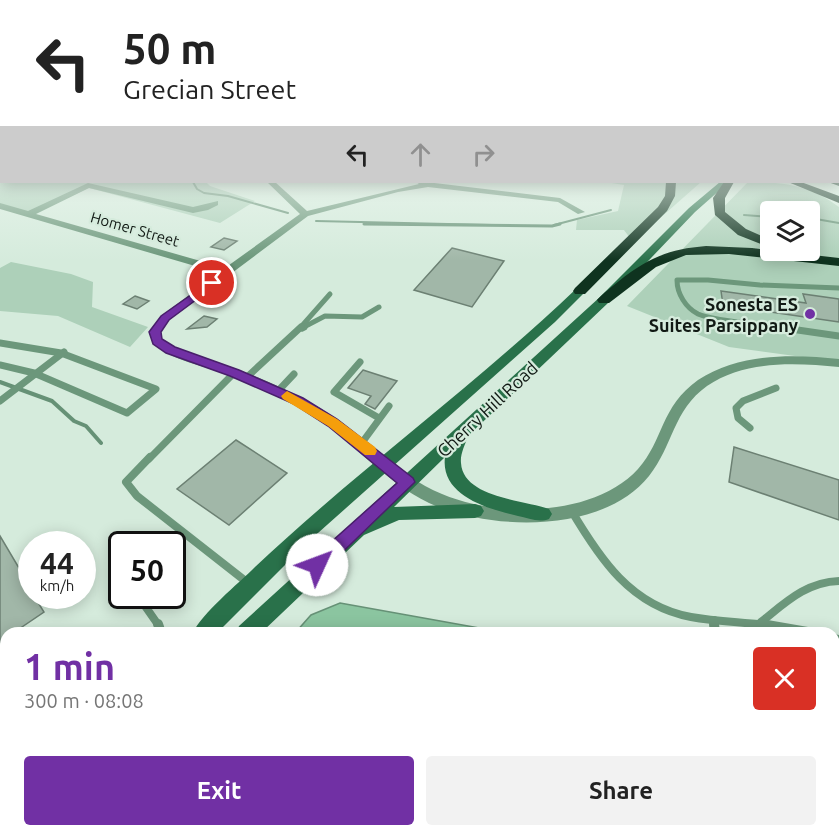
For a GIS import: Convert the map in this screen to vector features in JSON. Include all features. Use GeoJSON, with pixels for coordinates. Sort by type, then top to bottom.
{"type":"FeatureCollection","features":[{"type":"Feature","properties":{"kind":"highway"},"geometry":{"type":"LineString","coordinates":[[580,291],[663,209],[670,196],[671,183]]}},
{"type":"Feature","properties":{"kind":"highway"},"geometry":{"type":"LineString","coordinates":[[726,183],[718,198],[717,205],[720,213],[742,232],[760,239]]}},
{"type":"Feature","properties":{"kind":"highway"},"geometry":{"type":"LineString","coordinates":[[796,183],[839,200]]}},
{"type":"Feature","properties":{"kind":"highway"},"geometry":{"type":"LineString","coordinates":[[804,183],[839,192]]}},
{"type":"Feature","properties":{"kind":"highway"},"geometry":{"type":"LineString","coordinates":[[604,300],[633,280],[649,265],[669,255],[729,251],[839,262]]}},
{"type":"Feature","properties":{"kind":"highway"},"geometry":{"type":"LineString","coordinates":[[820,252],[839,254]]}},
{"type":"Feature","properties":{"kind":"main road","name":"Cherry Hill Road"},"geometry":{"type":"LineString","coordinates":[[252,627],[604,300],[692,210],[726,183]]}},
{"type":"Feature","properties":{"kind":"main road","name":"Cherry Hill Road"},"geometry":{"type":"LineString","coordinates":[[209,627],[321,518],[516,352],[580,291]]}},
{"type":"Feature","properties":{"kind":"main road"},"geometry":{"type":"LineString","coordinates":[[462,433],[455,451],[453,466],[461,482],[470,491],[486,500],[543,514]]}},
{"type":"Feature","properties":{"kind":"main road"},"geometry":{"type":"LineString","coordinates":[[351,534],[397,513],[475,511]]}},
{"type":"Feature","properties":{"kind":"street"},"geometry":{"type":"LineString","coordinates":[[272,183],[305,214]]}},
{"type":"Feature","properties":{"kind":"street"},"geometry":{"type":"LineString","coordinates":[[424,183],[305,214],[165,318],[157,327],[155,337],[165,348],[278,391],[333,422],[408,482],[436,500],[475,511],[512,515],[571,510],[607,500],[628,487],[643,472],[653,457],[680,404],[705,383],[722,373],[760,363],[785,360],[839,363]]}},
{"type":"Feature","properties":{"kind":"street"},"geometry":{"type":"LineString","coordinates":[[424,183],[560,200],[581,212]]}},
{"type":"Feature","properties":{"kind":"street"},"geometry":{"type":"LineString","coordinates":[[29,214],[88,185],[193,210],[214,207]]}},
{"type":"Feature","properties":{"kind":"street","name":"Homer Street"},"geometry":{"type":"LineString","coordinates":[[0,206],[227,272]]}},
{"type":"Feature","properties":{"kind":"lane"},"geometry":{"type":"LineString","coordinates":[[839,288],[812,285],[760,285],[698,278],[677,280],[676,285],[691,310],[700,315],[839,336]]}},
{"type":"Feature","properties":{"kind":"lane"},"geometry":{"type":"LineString","coordinates":[[246,378],[298,330],[330,294]]}},
{"type":"Feature","properties":{"kind":"lane"},"geometry":{"type":"LineString","coordinates":[[298,330],[331,315],[362,319],[370,316],[379,307]]}},
{"type":"Feature","properties":{"kind":"lane"},"geometry":{"type":"LineString","coordinates":[[0,343],[30,345],[64,352],[156,389],[128,413],[34,373],[0,365]]}},
{"type":"Feature","properties":{"kind":"lane"},"geometry":{"type":"LineString","coordinates":[[0,401],[64,352]]}},
{"type":"Feature","properties":{"kind":"lane"},"geometry":{"type":"LineString","coordinates":[[360,362],[334,392],[380,418]]}},
{"type":"Feature","properties":{"kind":"lane"},"geometry":{"type":"LineString","coordinates":[[234,373],[126,482],[137,496],[250,585]]}},
{"type":"Feature","properties":{"kind":"lane"},"geometry":{"type":"LineString","coordinates":[[278,391],[294,374]]}},
{"type":"Feature","properties":{"kind":"lane"},"geometry":{"type":"LineString","coordinates":[[750,428],[738,418],[736,408],[743,401],[776,388]]}},
{"type":"Feature","properties":{"kind":"lane"},"geometry":{"type":"LineString","coordinates":[[361,444],[388,406]]}},
{"type":"Feature","properties":{"kind":"lane"},"geometry":{"type":"LineString","coordinates":[[571,510],[600,557],[630,588],[672,613],[714,620],[761,622],[785,627]]}},
{"type":"Feature","properties":{"kind":"lane"},"geometry":{"type":"LineString","coordinates":[[761,622],[810,585],[827,580],[839,581]]}},
{"type":"Feature","properties":{"kind":"lane"},"geometry":{"type":"LineString","coordinates":[[147,609],[159,627]]}},
{"type":"Feature","properties":{"kind":"lane"},"geometry":{"type":"LineString","coordinates":[[714,620],[715,627]]}},
{"type":"Feature","properties":{"kind":"shaded area"},"geometry":{"type":"Polygon","coordinates":[[[0,183],[207,183],[255,201],[220,223],[89,188],[31,215],[0,206],[0,183]]]}},
{"type":"Feature","properties":{"kind":"shaded area"},"geometry":{"type":"Polygon","coordinates":[[[612,183],[700,183],[633,242],[624,230],[576,230],[577,220],[618,211],[624,185],[612,183]]]}},
{"type":"Feature","properties":{"kind":"shaded area"},"geometry":{"type":"Polygon","coordinates":[[[747,183],[796,186],[807,189],[839,207],[839,362],[729,347],[627,306],[747,183]]]}},
{"type":"Feature","properties":{"kind":"shaded area"},"geometry":{"type":"Polygon","coordinates":[[[11,262],[71,274],[93,282],[92,307],[148,327],[130,347],[58,316],[0,311],[0,268],[11,262]]]}},
{"type":"Feature","properties":{"kind":"shaded area"},"geometry":{"type":"Polygon","coordinates":[[[340,603],[474,627],[300,627],[311,615],[340,603]]]}},
{"type":"Feature","properties":{"kind":"building"},"geometry":{"type":"Polygon","coordinates":[[[224,238],[237,241],[224,250],[211,247],[224,238]]]}},
{"type":"Feature","properties":{"kind":"building"},"geometry":{"type":"Polygon","coordinates":[[[452,248],[504,261],[472,307],[414,290],[452,248]]]}},
{"type":"Feature","properties":{"kind":"building","name":"Sonesta ES Suites Parsippany"},"geometry":{"type":"Polygon","coordinates":[[[721,291],[806,303],[803,294],[839,299],[839,322],[723,305],[721,291]]]}},
{"type":"Feature","properties":{"kind":"building"},"geometry":{"type":"Polygon","coordinates":[[[135,296],[149,301],[137,309],[123,304],[135,296]]]}},
{"type":"Feature","properties":{"kind":"building"},"geometry":{"type":"Polygon","coordinates":[[[204,316],[217,319],[207,327],[187,329],[204,316]]]}},
{"type":"Feature","properties":{"kind":"building"},"geometry":{"type":"Polygon","coordinates":[[[363,370],[397,381],[375,409],[365,404],[371,396],[348,388],[363,370]]]}},
{"type":"Feature","properties":{"kind":"building"},"geometry":{"type":"Polygon","coordinates":[[[236,440],[287,473],[229,525],[177,489],[236,440]]]}},
{"type":"Feature","properties":{"kind":"building"},"geometry":{"type":"Polygon","coordinates":[[[734,447],[839,480],[839,520],[729,482],[734,447]]]}},
{"type":"Feature","properties":{"kind":"building"},"geometry":{"type":"Polygon","coordinates":[[[0,536],[18,566],[18,609],[42,609],[44,612],[22,627],[0,627],[0,536]]]}},
{"type":"Feature","properties":{"kind":"waterway"},"geometry":{"type":"LineString","coordinates":[[194,183],[197,189],[204,193],[228,196],[288,213]]}},
{"type":"Feature","properties":{"kind":"waterway"},"geometry":{"type":"LineString","coordinates":[[554,225],[611,210]]}},
{"type":"Feature","properties":{"kind":"waterway"},"geometry":{"type":"LineString","coordinates":[[744,215],[760,216]]}},
{"type":"Feature","properties":{"kind":"waterway"},"geometry":{"type":"LineString","coordinates":[[820,220],[839,223]]}},
{"type":"Feature","properties":{"kind":"waterway"},"geometry":{"type":"LineString","coordinates":[[316,221],[492,225]]}},
{"type":"Feature","properties":{"kind":"waterway"},"geometry":{"type":"LineString","coordinates":[[364,224],[552,226],[560,224]]}},
{"type":"Feature","properties":{"kind":"waterway"},"geometry":{"type":"LineString","coordinates":[[0,382],[52,401],[74,421],[86,426],[101,443]]}},
{"type":"Feature","properties":{"kind":"slow traffic"},"geometry":{"type":"LineString","coordinates":[[287,396],[333,422],[370,451]]}},
{"type":"Feature","properties":{"kind":"place","name":"Sonesta ES Suites Parsippany"},"geometry":{"type":"Point","coordinates":[810,314]}},
{"type":"Feature","properties":{"kind":"route"},"geometry":{"type":"LineString","coordinates":[[212,283],[165,318],[157,327],[155,337],[160,345],[234,373],[298,401],[333,422],[408,482],[317,565]]}}]}
